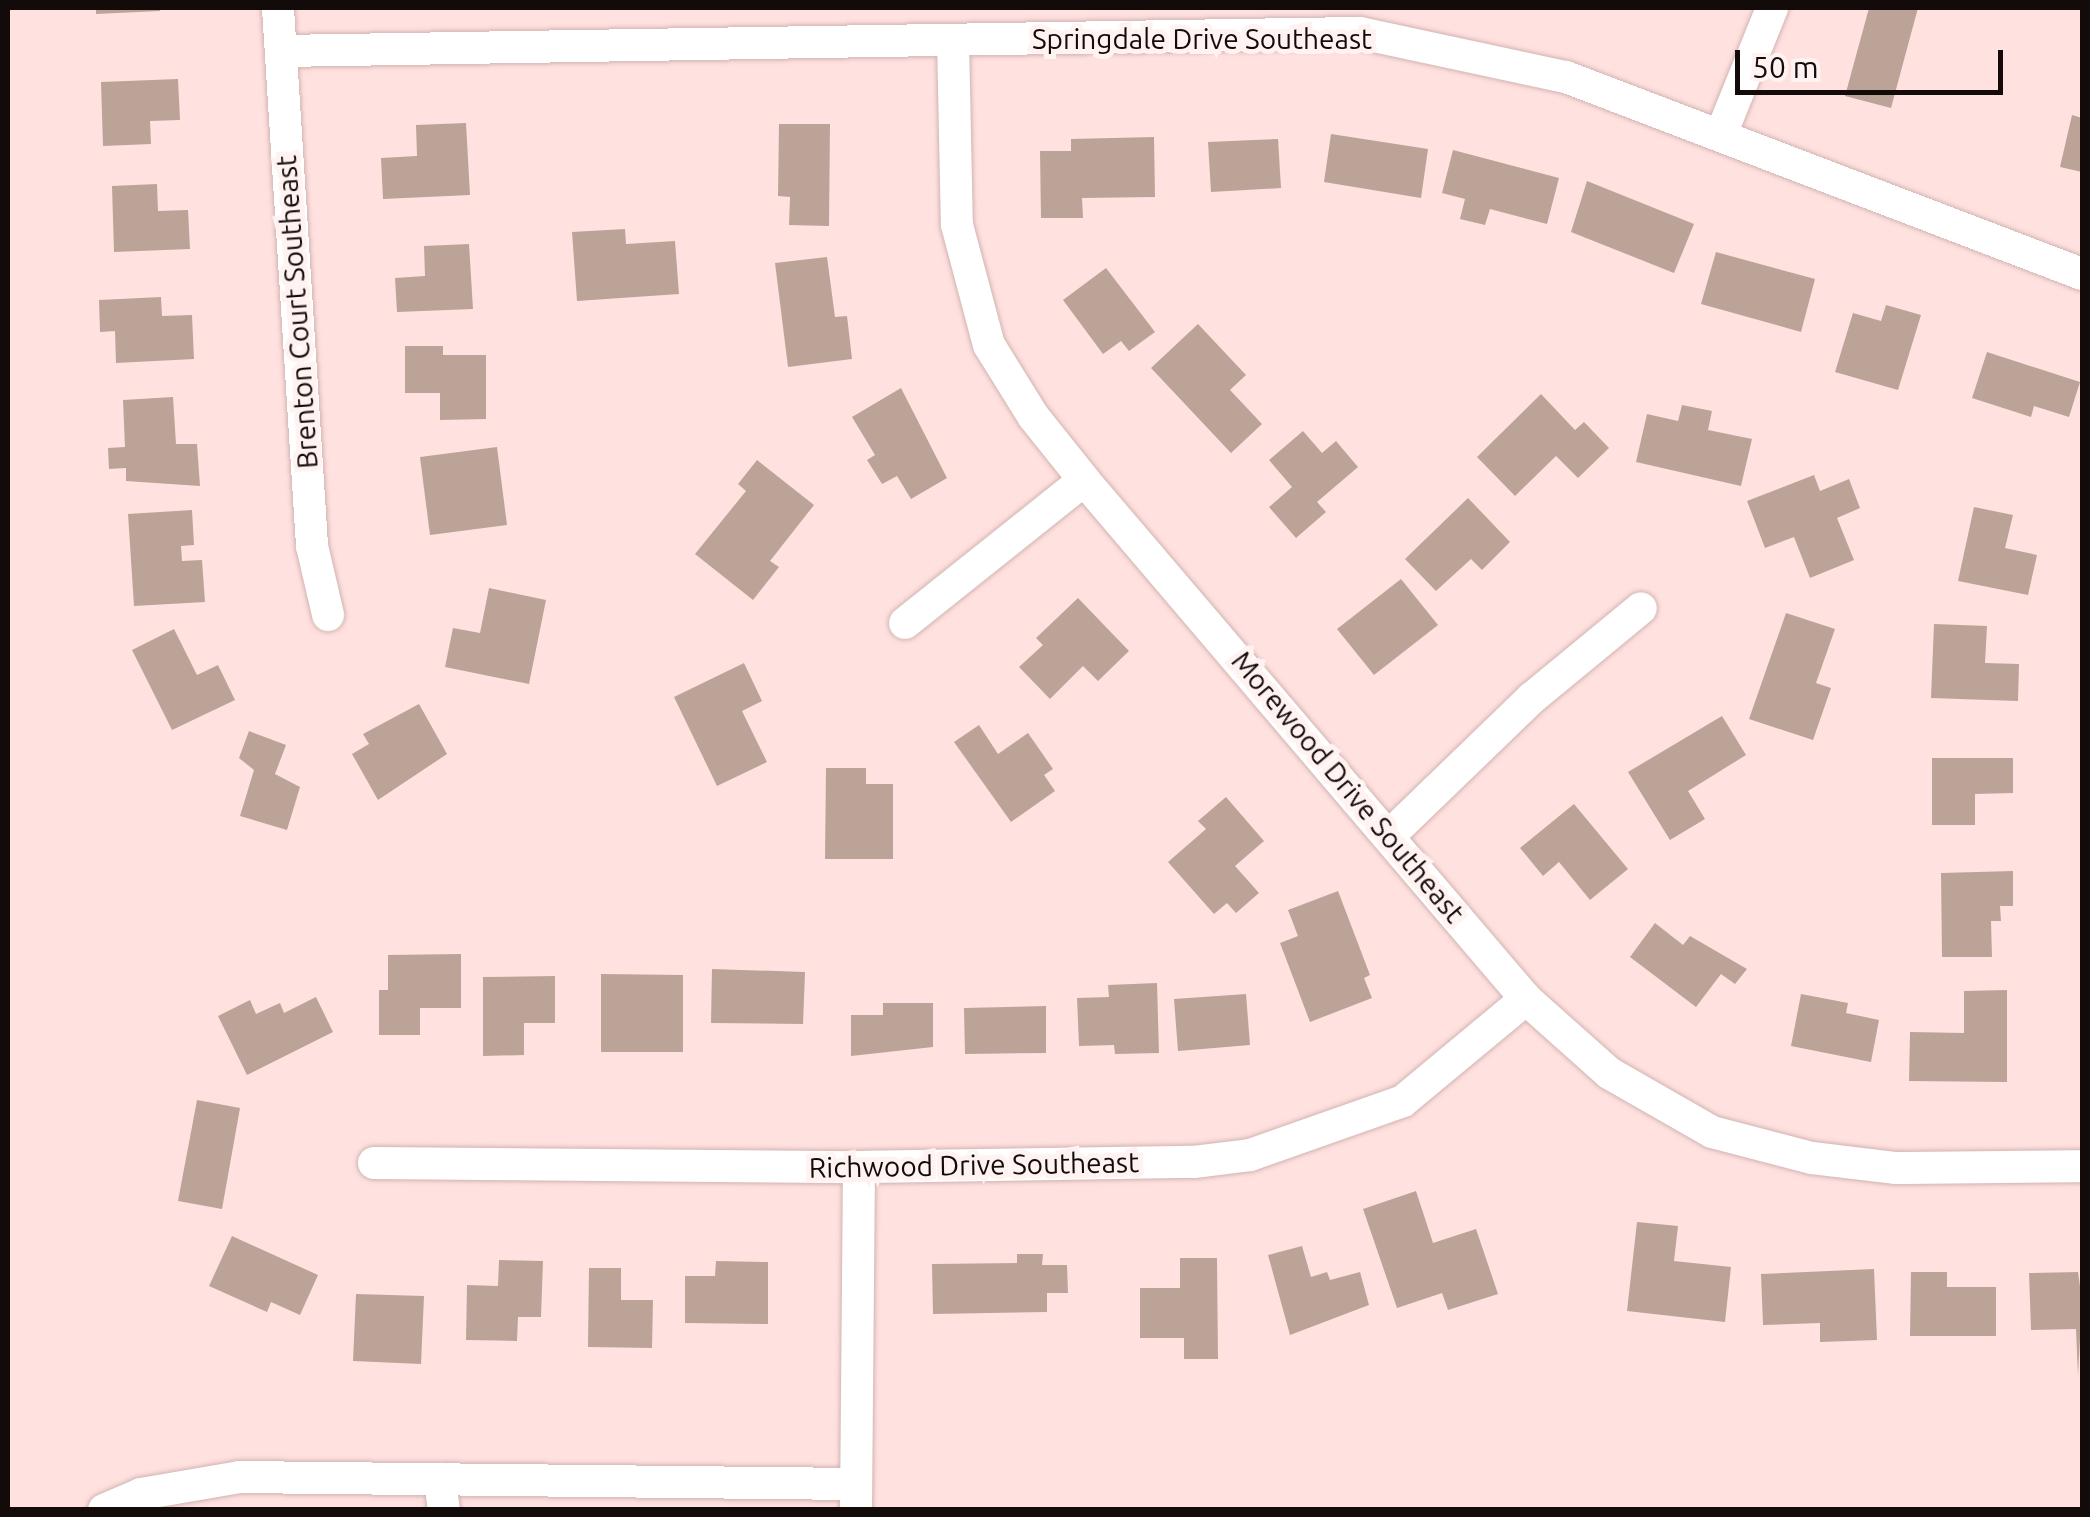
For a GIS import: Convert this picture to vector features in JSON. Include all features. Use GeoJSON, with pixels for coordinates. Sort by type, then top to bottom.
{"type":"FeatureCollection","features":[{"type":"Feature","properties":{"kind":"street","name":"Brenton Court Southeast"},"geometry":{"type":"LineString","coordinates":[[278,8],[312,546],[328,615]]}},
{"type":"Feature","properties":{"kind":"street"},"geometry":{"type":"LineString","coordinates":[[1722,132],[1772,8]]}},
{"type":"Feature","properties":{"kind":"street","name":"Springdale Drive Southeast"},"geometry":{"type":"LineString","coordinates":[[281,52],[1360,33],[1566,76],[1722,132],[2082,274]]}},
{"type":"Feature","properties":{"kind":"street","name":"Morewood Drive Southeast"},"geometry":{"type":"LineString","coordinates":[[953,40],[957,224],[989,345],[1033,416],[1084,480],[1392,834],[1526,999],[1609,1074],[1712,1132],[1812,1158],[1896,1168],[2082,1166]]}},
{"type":"Feature","properties":{"kind":"street"},"geometry":{"type":"LineString","coordinates":[[905,622],[1084,480]]}},
{"type":"Feature","properties":{"kind":"street"},"geometry":{"type":"LineString","coordinates":[[1392,834],[1532,698],[1641,608]]}},
{"type":"Feature","properties":{"kind":"street","name":"Richwood Drive Southeast"},"geometry":{"type":"LineString","coordinates":[[374,1163],[859,1167],[1194,1162],[1250,1155],[1403,1102],[1526,999]]}},
{"type":"Feature","properties":{"kind":"street"},"geometry":{"type":"LineString","coordinates":[[104,1510],[140,1494],[238,1477],[442,1494],[856,1497],[859,1167]]}},
{"type":"Feature","properties":{"kind":"building"},"geometry":{"type":"Polygon","coordinates":[[[96,8],[160,8],[160,11],[96,14],[96,8]]]}},
{"type":"Feature","properties":{"kind":"building"},"geometry":{"type":"Polygon","coordinates":[[[1869,8],[1918,8],[1891,108],[1845,96],[1869,8]]]}},
{"type":"Feature","properties":{"kind":"building"},"geometry":{"type":"Polygon","coordinates":[[[178,79],[180,120],[150,121],[151,144],[103,146],[101,82],[178,79]]]}},
{"type":"Feature","properties":{"kind":"building"},"geometry":{"type":"Polygon","coordinates":[[[2072,115],[2082,118],[2082,172],[2060,167],[2072,115]]]}},
{"type":"Feature","properties":{"kind":"building"},"geometry":{"type":"Polygon","coordinates":[[[466,123],[470,195],[383,199],[381,158],[417,156],[416,125],[466,123]]]}},
{"type":"Feature","properties":{"kind":"building"},"geometry":{"type":"Polygon","coordinates":[[[779,124],[830,124],[829,226],[789,225],[790,197],[778,196],[779,124]]]}},
{"type":"Feature","properties":{"kind":"building"},"geometry":{"type":"Polygon","coordinates":[[[1331,134],[1428,149],[1421,198],[1324,182],[1331,134]]]}},
{"type":"Feature","properties":{"kind":"building"},"geometry":{"type":"Polygon","coordinates":[[[1154,137],[1155,197],[1082,198],[1083,218],[1041,218],[1040,151],[1071,151],[1071,139],[1154,137]]]}},
{"type":"Feature","properties":{"kind":"building"},"geometry":{"type":"Polygon","coordinates":[[[1278,139],[1281,188],[1211,192],[1208,142],[1278,139]]]}},
{"type":"Feature","properties":{"kind":"building"},"geometry":{"type":"Polygon","coordinates":[[[1453,150],[1559,178],[1547,224],[1490,209],[1485,225],[1460,219],[1465,199],[1442,193],[1453,150]]]}},
{"type":"Feature","properties":{"kind":"building"},"geometry":{"type":"Polygon","coordinates":[[[1587,181],[1694,224],[1674,273],[1571,232],[1587,181]]]}},
{"type":"Feature","properties":{"kind":"building"},"geometry":{"type":"Polygon","coordinates":[[[157,184],[158,211],[188,210],[190,249],[114,252],[112,186],[157,184]]]}},
{"type":"Feature","properties":{"kind":"building"},"geometry":{"type":"Polygon","coordinates":[[[625,229],[626,244],[675,241],[679,294],[577,301],[572,232],[625,229]]]}},
{"type":"Feature","properties":{"kind":"building"},"geometry":{"type":"Polygon","coordinates":[[[469,244],[473,309],[397,312],[395,278],[425,276],[424,246],[469,244]]]}},
{"type":"Feature","properties":{"kind":"building"},"geometry":{"type":"Polygon","coordinates":[[[1716,252],[1815,279],[1801,332],[1701,304],[1716,252]]]}},
{"type":"Feature","properties":{"kind":"building"},"geometry":{"type":"Polygon","coordinates":[[[827,257],[835,317],[847,316],[852,359],[788,367],[775,263],[827,257]]]}},
{"type":"Feature","properties":{"kind":"building"},"geometry":{"type":"Polygon","coordinates":[[[1106,268],[1155,332],[1129,351],[1121,341],[1103,354],[1063,300],[1106,268]]]}},
{"type":"Feature","properties":{"kind":"building"},"geometry":{"type":"Polygon","coordinates":[[[161,297],[162,316],[192,315],[194,359],[116,363],[115,331],[100,332],[99,300],[161,297]]]}},
{"type":"Feature","properties":{"kind":"building"},"geometry":{"type":"Polygon","coordinates":[[[1886,305],[1921,315],[1898,390],[1835,372],[1853,313],[1881,321],[1886,305]]]}},
{"type":"Feature","properties":{"kind":"building"},"geometry":{"type":"Polygon","coordinates":[[[1198,324],[1246,375],[1230,390],[1262,424],[1231,453],[1151,368],[1198,324]]]}},
{"type":"Feature","properties":{"kind":"building"},"geometry":{"type":"Polygon","coordinates":[[[405,346],[443,346],[443,355],[486,355],[486,419],[440,420],[440,393],[405,393],[405,346]]]}},
{"type":"Feature","properties":{"kind":"building"},"geometry":{"type":"Polygon","coordinates":[[[1987,352],[2080,382],[2069,417],[2034,406],[2031,417],[1972,398],[1987,352]]]}},
{"type":"Feature","properties":{"kind":"building"},"geometry":{"type":"Polygon","coordinates":[[[901,388],[947,478],[911,499],[897,476],[882,484],[867,460],[875,455],[852,417],[901,388]]]}},
{"type":"Feature","properties":{"kind":"building"},"geometry":{"type":"Polygon","coordinates":[[[1541,394],[1575,430],[1584,422],[1609,448],[1578,478],[1556,456],[1515,496],[1477,457],[1541,394]]]}},
{"type":"Feature","properties":{"kind":"building"},"geometry":{"type":"Polygon","coordinates":[[[173,397],[176,444],[197,444],[200,486],[126,481],[126,468],[109,469],[108,448],[125,447],[123,400],[173,397]]]}},
{"type":"Feature","properties":{"kind":"building"},"geometry":{"type":"Polygon","coordinates":[[[1682,405],[1712,411],[1708,430],[1752,439],[1741,486],[1636,462],[1647,414],[1678,421],[1682,405]]]}},
{"type":"Feature","properties":{"kind":"building"},"geometry":{"type":"Polygon","coordinates":[[[1303,431],[1322,453],[1336,441],[1358,467],[1317,502],[1326,512],[1296,538],[1269,507],[1292,487],[1269,460],[1303,431]]]}},
{"type":"Feature","properties":{"kind":"building"},"geometry":{"type":"Polygon","coordinates":[[[497,447],[507,525],[430,535],[420,457],[497,447]]]}},
{"type":"Feature","properties":{"kind":"building"},"geometry":{"type":"Polygon","coordinates":[[[757,460],[814,505],[770,561],[779,567],[753,600],[695,554],[746,491],[738,484],[757,460]]]}},
{"type":"Feature","properties":{"kind":"building"},"geometry":{"type":"Polygon","coordinates":[[[1814,475],[1820,491],[1849,479],[1860,508],[1837,518],[1854,560],[1810,578],[1794,537],[1765,548],[1747,501],[1814,475]]]}},
{"type":"Feature","properties":{"kind":"building"},"geometry":{"type":"Polygon","coordinates":[[[1468,498],[1510,542],[1482,570],[1471,559],[1436,591],[1405,559],[1468,498]]]}},
{"type":"Feature","properties":{"kind":"building"},"geometry":{"type":"Polygon","coordinates":[[[1974,507],[2013,515],[2005,548],[2037,555],[2028,595],[1958,581],[1974,507]]]}},
{"type":"Feature","properties":{"kind":"building"},"geometry":{"type":"Polygon","coordinates":[[[192,510],[194,545],[181,546],[182,561],[202,560],[205,602],[134,606],[128,514],[192,510]]]}},
{"type":"Feature","properties":{"kind":"building"},"geometry":{"type":"Polygon","coordinates":[[[1401,579],[1438,625],[1374,675],[1337,629],[1401,579]]]}},
{"type":"Feature","properties":{"kind":"building"},"geometry":{"type":"Polygon","coordinates":[[[489,588],[546,600],[529,684],[445,667],[453,628],[480,633],[489,588]]]}},
{"type":"Feature","properties":{"kind":"building"},"geometry":{"type":"Polygon","coordinates":[[[1078,598],[1129,651],[1098,681],[1083,666],[1050,699],[1019,667],[1043,645],[1036,638],[1078,598]]]}},
{"type":"Feature","properties":{"kind":"building"},"geometry":{"type":"Polygon","coordinates":[[[1786,613],[1835,629],[1816,683],[1831,688],[1813,740],[1749,719],[1786,613]]]}},
{"type":"Feature","properties":{"kind":"building"},"geometry":{"type":"Polygon","coordinates":[[[1934,624],[1987,626],[1985,663],[2019,664],[2018,701],[1931,698],[1934,624]]]}},
{"type":"Feature","properties":{"kind":"building"},"geometry":{"type":"Polygon","coordinates":[[[174,629],[197,675],[218,665],[235,700],[172,730],[132,650],[174,629]]]}},
{"type":"Feature","properties":{"kind":"building"},"geometry":{"type":"Polygon","coordinates":[[[744,663],[762,701],[742,711],[767,762],[717,786],[674,697],[744,663]]]}},
{"type":"Feature","properties":{"kind":"building"},"geometry":{"type":"Polygon","coordinates":[[[419,704],[447,754],[378,800],[352,754],[369,744],[363,734],[419,704]]]}},
{"type":"Feature","properties":{"kind":"building"},"geometry":{"type":"Polygon","coordinates":[[[1722,716],[1746,755],[1688,791],[1705,819],[1670,840],[1628,772],[1722,716]]]}},
{"type":"Feature","properties":{"kind":"building"},"geometry":{"type":"Polygon","coordinates":[[[979,725],[998,754],[1028,733],[1053,769],[1044,775],[1055,791],[1011,822],[954,742],[979,725]]]}},
{"type":"Feature","properties":{"kind":"building"},"geometry":{"type":"Polygon","coordinates":[[[249,731],[286,745],[275,774],[300,787],[287,830],[240,816],[254,770],[239,758],[249,731]]]}},
{"type":"Feature","properties":{"kind":"building"},"geometry":{"type":"Polygon","coordinates":[[[1932,758],[2013,758],[2013,793],[1975,794],[1975,825],[1932,825],[1932,758]]]}},
{"type":"Feature","properties":{"kind":"building"},"geometry":{"type":"Polygon","coordinates":[[[826,768],[866,768],[866,784],[893,784],[893,859],[825,859],[826,768]]]}},
{"type":"Feature","properties":{"kind":"building"},"geometry":{"type":"Polygon","coordinates":[[[1226,797],[1264,841],[1235,866],[1259,893],[1236,913],[1227,903],[1214,914],[1168,862],[1206,829],[1198,821],[1226,797]]]}},
{"type":"Feature","properties":{"kind":"building"},"geometry":{"type":"Polygon","coordinates":[[[1574,804],[1628,869],[1590,900],[1559,862],[1543,876],[1520,848],[1574,804]]]}},
{"type":"Feature","properties":{"kind":"building"},"geometry":{"type":"Polygon","coordinates":[[[2013,871],[2013,906],[2000,906],[2001,921],[1991,921],[1992,957],[1942,957],[1941,873],[2013,871]]]}},
{"type":"Feature","properties":{"kind":"building"},"geometry":{"type":"Polygon","coordinates":[[[1338,891],[1370,975],[1364,978],[1372,998],[1310,1022],[1280,943],[1298,936],[1288,910],[1338,891]]]}},
{"type":"Feature","properties":{"kind":"building"},"geometry":{"type":"Polygon","coordinates":[[[1655,923],[1683,945],[1690,936],[1747,969],[1735,984],[1721,974],[1696,1007],[1630,957],[1655,923]]]}},
{"type":"Feature","properties":{"kind":"building"},"geometry":{"type":"Polygon","coordinates":[[[461,954],[461,1008],[420,1008],[420,1035],[379,1035],[379,990],[388,990],[388,955],[461,954]]]}},
{"type":"Feature","properties":{"kind":"building"},"geometry":{"type":"Polygon","coordinates":[[[712,969],[805,972],[803,1024],[711,1023],[712,969]]]}},
{"type":"Feature","properties":{"kind":"building"},"geometry":{"type":"Polygon","coordinates":[[[601,974],[683,975],[683,1052],[601,1052],[601,974]]]}},
{"type":"Feature","properties":{"kind":"building"},"geometry":{"type":"Polygon","coordinates":[[[555,976],[555,1023],[524,1023],[524,1055],[483,1056],[483,977],[555,976]]]}},
{"type":"Feature","properties":{"kind":"building"},"geometry":{"type":"Polygon","coordinates":[[[1157,983],[1159,1053],[1115,1054],[1114,1045],[1079,1046],[1077,998],[1109,997],[1108,985],[1157,983]]]}},
{"type":"Feature","properties":{"kind":"building"},"geometry":{"type":"Polygon","coordinates":[[[2007,990],[2007,1082],[1909,1081],[1910,1032],[1964,1033],[1964,991],[2007,990]]]}},
{"type":"Feature","properties":{"kind":"building"},"geometry":{"type":"Polygon","coordinates":[[[1246,994],[1250,1045],[1178,1051],[1174,999],[1246,994]]]}},
{"type":"Feature","properties":{"kind":"building"},"geometry":{"type":"Polygon","coordinates":[[[1801,994],[1848,1003],[1846,1013],[1879,1020],[1871,1062],[1791,1046],[1801,994]]]}},
{"type":"Feature","properties":{"kind":"building"},"geometry":{"type":"Polygon","coordinates":[[[316,997],[333,1032],[247,1075],[218,1016],[250,1000],[256,1014],[280,1003],[284,1013],[316,997]]]}},
{"type":"Feature","properties":{"kind":"building"},"geometry":{"type":"Polygon","coordinates":[[[883,1003],[933,1003],[933,1047],[851,1056],[851,1015],[883,1015],[883,1003]]]}},
{"type":"Feature","properties":{"kind":"building"},"geometry":{"type":"Polygon","coordinates":[[[1046,1006],[1046,1053],[965,1054],[964,1008],[1046,1006]]]}},
{"type":"Feature","properties":{"kind":"building"},"geometry":{"type":"Polygon","coordinates":[[[197,1100],[240,1108],[222,1209],[178,1201],[197,1100]]]}},
{"type":"Feature","properties":{"kind":"building"},"geometry":{"type":"Polygon","coordinates":[[[1416,1191],[1433,1243],[1476,1229],[1498,1294],[1448,1310],[1442,1293],[1397,1308],[1363,1209],[1416,1191]]]}},
{"type":"Feature","properties":{"kind":"building"},"geometry":{"type":"Polygon","coordinates":[[[1637,1222],[1678,1226],[1674,1261],[1731,1267],[1725,1322],[1627,1311],[1637,1222]]]}},
{"type":"Feature","properties":{"kind":"building"},"geometry":{"type":"Polygon","coordinates":[[[232,1236],[318,1275],[300,1315],[271,1302],[267,1312],[209,1286],[232,1236]]]}},
{"type":"Feature","properties":{"kind":"building"},"geometry":{"type":"Polygon","coordinates":[[[1302,1246],[1311,1277],[1327,1272],[1330,1280],[1360,1272],[1369,1305],[1290,1335],[1268,1255],[1302,1246]]]}},
{"type":"Feature","properties":{"kind":"building"},"geometry":{"type":"Polygon","coordinates":[[[1017,1254],[1043,1254],[1042,1265],[1067,1265],[1068,1293],[1047,1293],[1047,1312],[933,1314],[932,1264],[1017,1263],[1017,1254]]]}},
{"type":"Feature","properties":{"kind":"building"},"geometry":{"type":"Polygon","coordinates":[[[1180,1258],[1217,1258],[1218,1359],[1184,1359],[1184,1338],[1140,1338],[1140,1288],[1180,1288],[1180,1258]]]}},
{"type":"Feature","properties":{"kind":"building"},"geometry":{"type":"Polygon","coordinates":[[[499,1260],[543,1261],[541,1317],[518,1317],[517,1341],[466,1340],[467,1285],[498,1286],[499,1260]]]}},
{"type":"Feature","properties":{"kind":"building"},"geometry":{"type":"Polygon","coordinates":[[[716,1261],[768,1262],[768,1324],[685,1323],[685,1276],[715,1276],[716,1261]]]}},
{"type":"Feature","properties":{"kind":"building"},"geometry":{"type":"Polygon","coordinates":[[[589,1268],[621,1268],[621,1300],[653,1300],[652,1348],[588,1347],[589,1268]]]}},
{"type":"Feature","properties":{"kind":"building"},"geometry":{"type":"Polygon","coordinates":[[[1874,1269],[1877,1340],[1820,1342],[1820,1323],[1763,1325],[1761,1274],[1874,1269]]]}},
{"type":"Feature","properties":{"kind":"building"},"geometry":{"type":"Polygon","coordinates":[[[1911,1272],[1947,1272],[1947,1287],[1996,1287],[1996,1336],[1910,1336],[1911,1272]]]}},
{"type":"Feature","properties":{"kind":"building"},"geometry":{"type":"Polygon","coordinates":[[[2078,1272],[2082,1301],[2078,1376],[2076,1329],[2031,1330],[2029,1273],[2078,1272]]]}},
{"type":"Feature","properties":{"kind":"building"},"geometry":{"type":"Polygon","coordinates":[[[356,1294],[424,1296],[421,1364],[353,1361],[356,1294]]]}}]}
